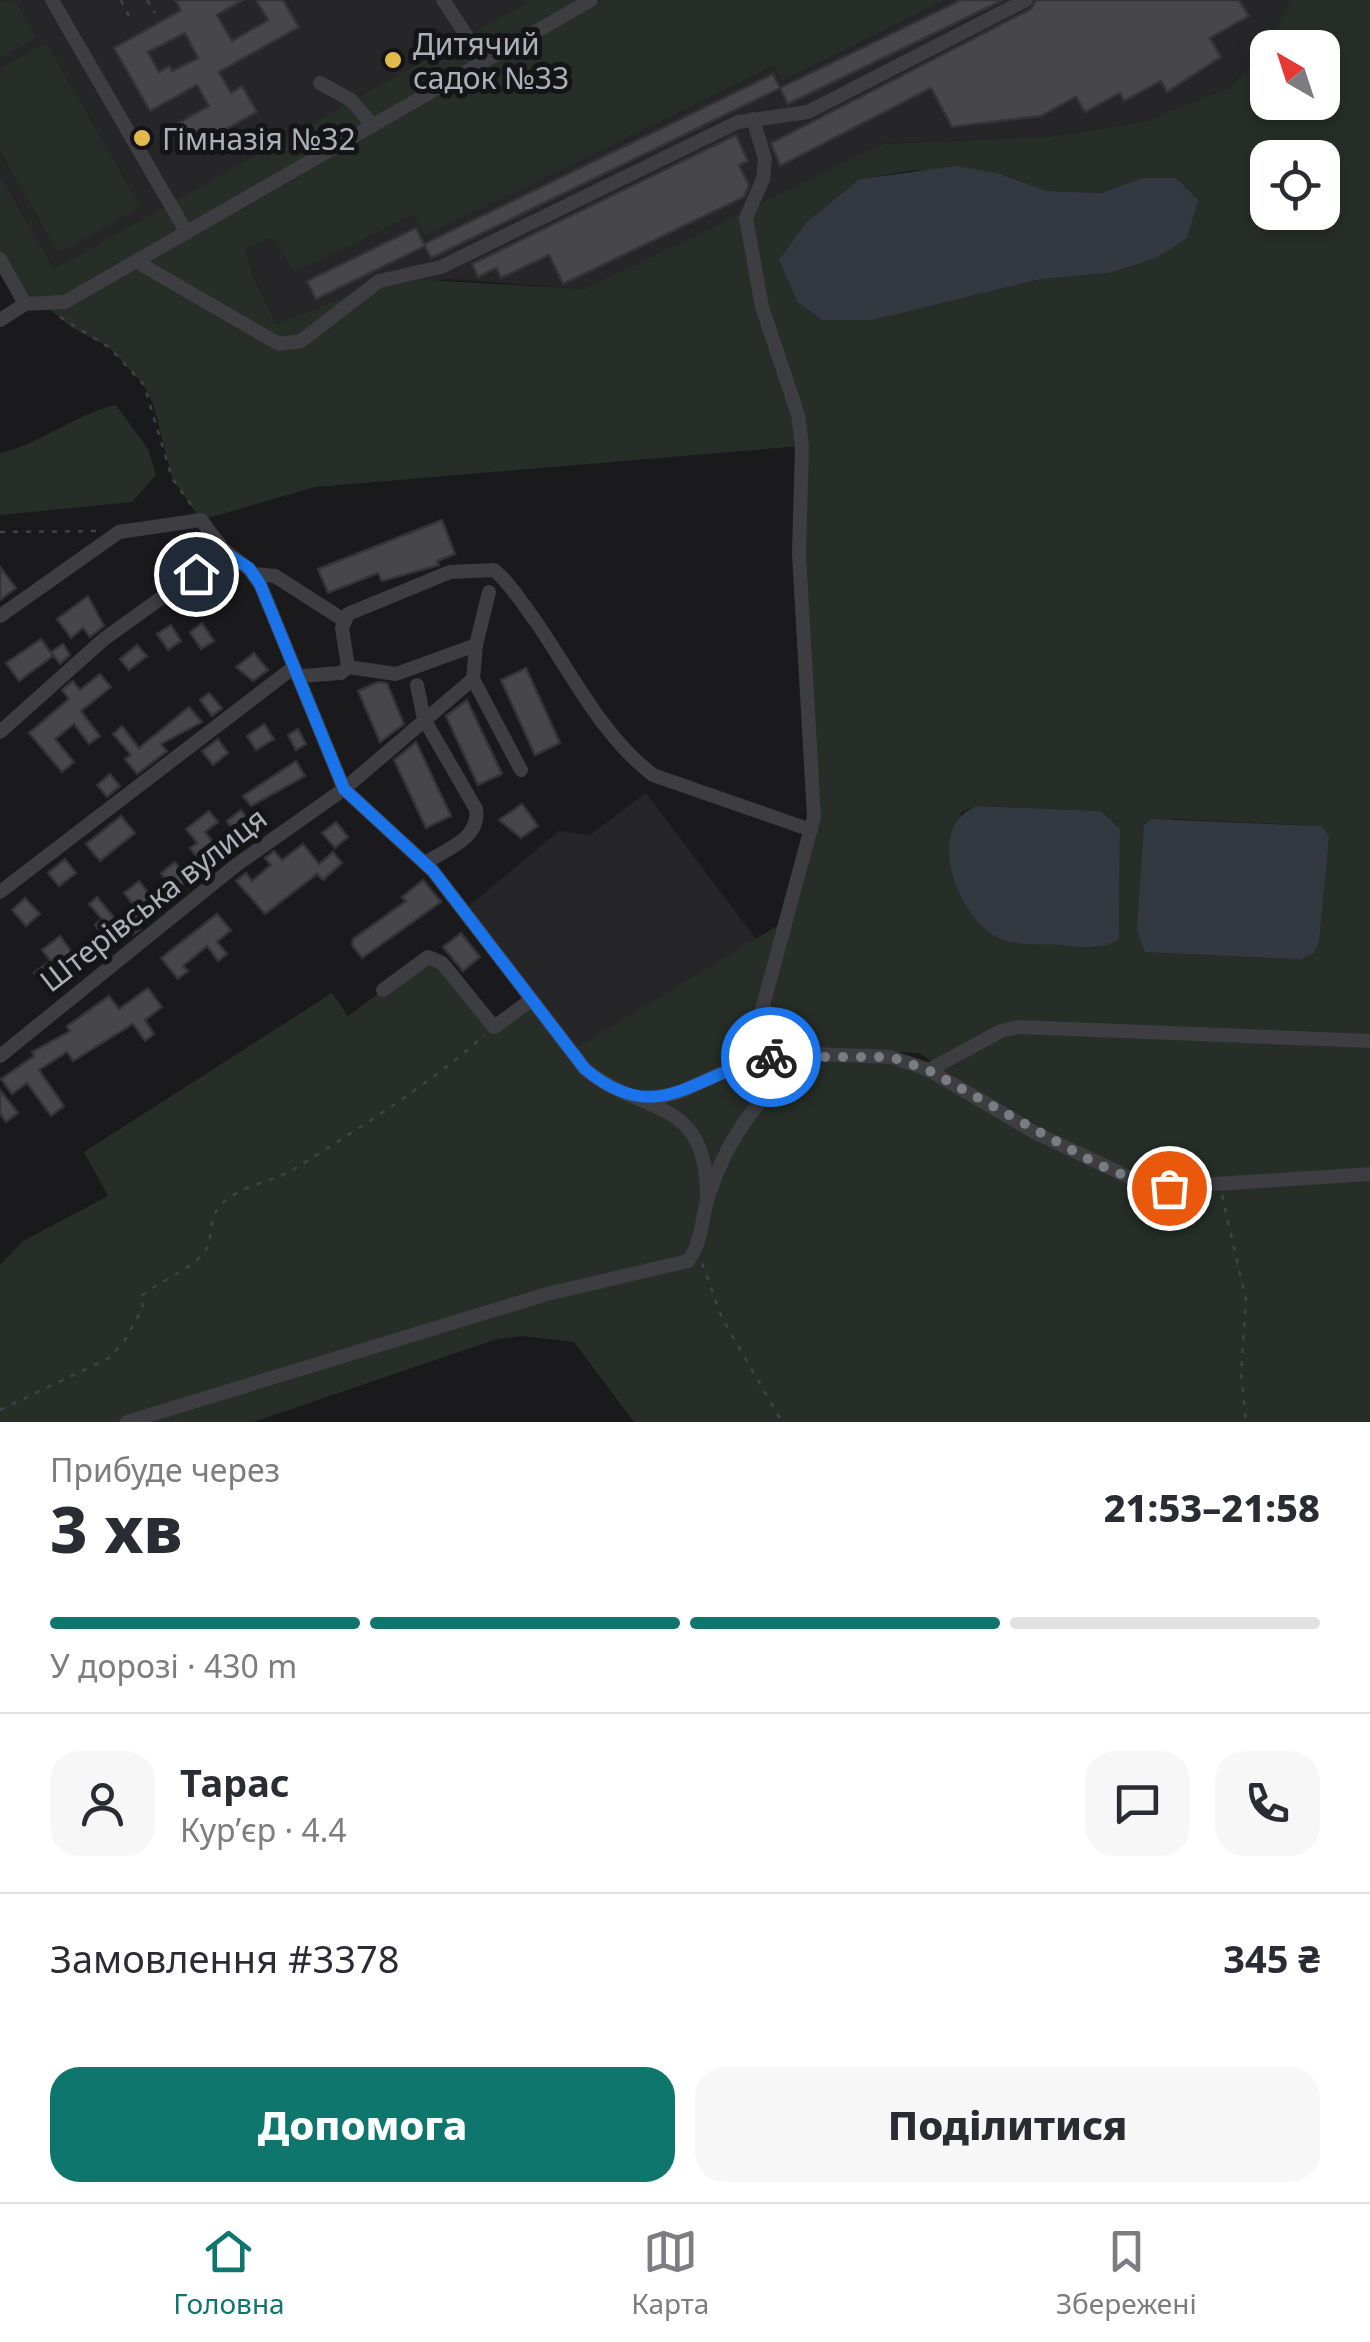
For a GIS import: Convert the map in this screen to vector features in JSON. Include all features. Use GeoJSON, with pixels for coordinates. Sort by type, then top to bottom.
{"type":"FeatureCollection","features":[{"type":"Feature","properties":{"kind":"street"},"geometry":{"type":"LineString","coordinates":[[52,0],[187,234]]}},
{"type":"Feature","properties":{"kind":"street"},"geometry":{"type":"LineString","coordinates":[[443,0],[484,62]]}},
{"type":"Feature","properties":{"kind":"street"},"geometry":{"type":"LineString","coordinates":[[0,320],[26,304],[47,306],[65,302],[592,0]]}},
{"type":"Feature","properties":{"kind":"street"},"geometry":{"type":"LineString","coordinates":[[137,262],[278,344],[289,344],[319,329],[379,281],[441,266],[752,119],[808,112],[1026,0]]}},
{"type":"Feature","properties":{"kind":"street"},"geometry":{"type":"LineString","coordinates":[[320,83],[351,100],[374,126]]}},
{"type":"Feature","properties":{"kind":"street"},"geometry":{"type":"LineString","coordinates":[[748,1061],[814,817],[799,554],[802,446],[798,415],[762,307],[746,218],[763,179],[764,160],[752,119]]}},
{"type":"Feature","properties":{"kind":"street"},"geometry":{"type":"LineString","coordinates":[[0,259],[26,304]]}},
{"type":"Feature","properties":{"kind":"street"},"geometry":{"type":"LineString","coordinates":[[0,616],[120,532],[201,520],[230,556],[254,574],[344,789],[425,863],[585,1069],[604,1084],[671,1112],[696,1141],[707,1168],[707,1199],[698,1247],[688,1262],[547,1294],[127,1422]]}},
{"type":"Feature","properties":{"kind":"street"},"geometry":{"type":"LineString","coordinates":[[0,732],[104,639],[196,574],[230,556]]}},
{"type":"Feature","properties":{"kind":"street"},"geometry":{"type":"LineString","coordinates":[[342,619],[450,572],[494,570],[506,580],[559,654],[612,739],[632,759],[653,775],[811,830]]}},
{"type":"Feature","properties":{"kind":"street"},"geometry":{"type":"LineString","coordinates":[[254,574],[275,576],[342,619]]}},
{"type":"Feature","properties":{"kind":"street"},"geometry":{"type":"LineString","coordinates":[[489,592],[476,646],[474,679],[521,770]]}},
{"type":"Feature","properties":{"kind":"street"},"geometry":{"type":"LineString","coordinates":[[342,619],[348,667]]}},
{"type":"Feature","properties":{"kind":"street"},"geometry":{"type":"LineString","coordinates":[[0,892],[298,672],[340,672],[348,667],[396,674],[476,646]]}},
{"type":"Feature","properties":{"kind":"street","name":"Штерівська вулиця"},"geometry":{"type":"LineString","coordinates":[[0,1056],[235,866],[344,789],[474,679]]}},
{"type":"Feature","properties":{"kind":"street"},"geometry":{"type":"LineString","coordinates":[[417,685],[424,719],[476,809],[478,821],[474,832],[425,863]]}},
{"type":"Feature","properties":{"kind":"street"},"geometry":{"type":"LineString","coordinates":[[384,990],[420,960],[435,958],[494,1027],[532,1000]]}},
{"type":"Feature","properties":{"kind":"street"},"geometry":{"type":"LineString","coordinates":[[928,1070],[1001,1031],[1018,1027],[1370,1041]]}},
{"type":"Feature","properties":{"kind":"street"},"geometry":{"type":"LineString","coordinates":[[707,1199],[736,1130],[766,1092],[808,1053]]}},
{"type":"Feature","properties":{"kind":"street"},"geometry":{"type":"LineString","coordinates":[[650,1100],[680,1092],[748,1061],[808,1053],[891,1057],[928,1070],[1036,1133],[1135,1180],[1169,1188],[1370,1174]]}},
{"type":"Feature","properties":{"kind":"path"},"geometry":{"type":"LineString","coordinates":[[121,0],[132,22]]}},
{"type":"Feature","properties":{"kind":"path"},"geometry":{"type":"LineString","coordinates":[[148,0],[155,13]]}},
{"type":"Feature","properties":{"kind":"path"},"geometry":{"type":"LineString","coordinates":[[47,306],[71,327],[110,348],[144,385],[172,478],[201,520]]}},
{"type":"Feature","properties":{"kind":"path"},"geometry":{"type":"LineString","coordinates":[[0,532],[120,532]]}},
{"type":"Feature","properties":{"kind":"path"},"geometry":{"type":"LineString","coordinates":[[0,1410],[109,1358],[125,1340],[142,1307],[140,1297],[160,1280],[200,1258],[208,1248],[211,1216],[226,1200],[293,1170],[376,1117],[448,1068],[494,1027]]}},
{"type":"Feature","properties":{"kind":"path"},"geometry":{"type":"LineString","coordinates":[[1219,1184],[1246,1300],[1241,1373],[1246,1422]]}},
{"type":"Feature","properties":{"kind":"path"},"geometry":{"type":"LineString","coordinates":[[698,1247],[722,1318],[782,1422]]}},
{"type":"Feature","properties":{"kind":"shaded area","name":"Гімназія №32"},"geometry":{"type":"Polygon","coordinates":[[[0,0],[531,0],[54,269],[0,176],[0,0]]]}},
{"type":"Feature","properties":{"kind":"shaded area"},"geometry":{"type":"Polygon","coordinates":[[[15,0],[36,38],[0,58],[0,2],[15,0]]]}},
{"type":"Feature","properties":{"kind":"shaded area"},"geometry":{"type":"Polygon","coordinates":[[[531,0],[591,0],[521,42],[601,0],[945,0],[782,81],[774,66],[425,236],[414,215],[294,272],[273,237],[245,248],[255,281],[276,324],[354,293],[411,279],[584,289],[882,144],[1047,137],[1143,122],[1229,88],[1250,66],[1250,120],[1340,120],[1340,30],[1275,30],[1292,0],[1370,0],[1370,1167],[1168,1182],[1100,1159],[1169,1187],[1370,1174],[1370,1422],[634,1422],[574,1342],[522,1336],[497,1339],[253,1422],[0,1422],[0,1265],[23,1241],[108,1196],[84,1152],[332,993],[348,1016],[428,957],[494,1027],[531,1000],[573,1050],[790,918],[814,817],[802,446],[315,487],[201,520],[172,478],[154,407],[144,385],[110,348],[71,327],[47,307],[25,304],[0,259],[0,176],[54,269],[531,0]],[[915,170],[860,179],[873,320],[1041,279],[1109,273],[1142,178],[1101,193],[1048,191],[1000,174],[915,170]],[[977,806],[961,812],[964,900],[988,931],[1002,940],[1094,948],[1119,939],[1120,829],[1101,811],[977,806]],[[1172,819],[1314,953],[1319,943],[1328,836],[1321,826],[1172,819]],[[786,1047],[891,1057],[1036,1133],[1100,1159],[976,1092],[919,1053],[786,1047]]]}},
{"type":"Feature","properties":{"kind":"shaded area"},"geometry":{"type":"Polygon","coordinates":[[[945,0],[1292,0],[1275,30],[1250,30],[1250,66],[1229,88],[1195,104],[1143,122],[1047,137],[882,144],[584,289],[447,279],[354,293],[276,324],[255,281],[245,248],[273,236],[294,272],[414,215],[425,235],[775,66],[782,81],[945,0]]]}},
{"type":"Feature","properties":{"kind":"shaded area"},"geometry":{"type":"Polygon","coordinates":[[[46,43],[140,207],[59,253],[0,150],[0,69],[46,43]]]}},
{"type":"Feature","properties":{"kind":"shaded area"},"geometry":{"type":"Polygon","coordinates":[[[956,166],[1000,174],[1048,191],[1101,193],[1142,178],[1176,178],[1198,200],[1187,238],[1156,258],[1109,273],[1041,279],[873,320],[822,320],[798,302],[779,260],[807,222],[860,179],[956,166]]]}},
{"type":"Feature","properties":{"kind":"shaded area"},"geometry":{"type":"Polygon","coordinates":[[[116,405],[148,449],[156,475],[132,502],[0,515],[0,453],[116,405]]]}},
{"type":"Feature","properties":{"kind":"shaded area"},"geometry":{"type":"Polygon","coordinates":[[[646,793],[756,939],[573,1051],[463,911],[559,831],[590,835],[646,793]]]}},
{"type":"Feature","properties":{"kind":"shaded area"},"geometry":{"type":"Polygon","coordinates":[[[977,806],[1101,811],[1120,829],[1119,939],[1090,947],[1020,943],[1004,941],[983,927],[959,893],[949,851],[952,833],[961,817],[977,806]]]}},
{"type":"Feature","properties":{"kind":"shaded area"},"geometry":{"type":"Polygon","coordinates":[[[1152,819],[1321,826],[1329,836],[1319,943],[1314,953],[1300,959],[1145,952],[1137,930],[1144,825],[1152,819]]]}},
{"type":"Feature","properties":{"kind":"building"},"geometry":{"type":"Polygon","coordinates":[[[175,0],[243,0],[217,15],[232,41],[268,20],[256,0],[283,0],[299,27],[219,72],[231,93],[242,86],[257,112],[192,148],[178,123],[209,106],[197,85],[150,111],[114,48],[181,10],[175,0]],[[185,33],[148,52],[159,72],[170,66],[172,71],[198,58],[185,33]]]}},
{"type":"Feature","properties":{"kind":"building"},"geometry":{"type":"Polygon","coordinates":[[[961,0],[1003,0],[788,104],[780,88],[961,0]]]}},
{"type":"Feature","properties":{"kind":"building"},"geometry":{"type":"Polygon","coordinates":[[[1036,0],[1239,0],[1249,16],[1210,38],[1221,57],[1167,92],[1161,81],[1124,101],[1120,93],[1085,112],[1076,97],[1041,116],[952,127],[931,88],[780,166],[771,143],[1031,9],[1036,0]]]}},
{"type":"Feature","properties":{"kind":"building"},"geometry":{"type":"Polygon","coordinates":[[[773,74],[780,88],[431,258],[424,244],[773,74]]]}},
{"type":"Feature","properties":{"kind":"building"},"geometry":{"type":"Polygon","coordinates":[[[736,135],[748,161],[739,165],[749,185],[744,197],[563,284],[549,255],[501,278],[496,268],[478,277],[472,264],[736,135]]]}},
{"type":"Feature","properties":{"kind":"building"},"geometry":{"type":"Polygon","coordinates":[[[416,228],[425,246],[316,299],[307,281],[416,228]]]}},
{"type":"Feature","properties":{"kind":"building"},"geometry":{"type":"Polygon","coordinates":[[[442,520],[455,554],[437,561],[439,565],[382,581],[378,573],[328,593],[318,569],[442,520]]]}},
{"type":"Feature","properties":{"kind":"building"},"geometry":{"type":"Polygon","coordinates":[[[0,567],[16,588],[0,600],[0,567]]]}},
{"type":"Feature","properties":{"kind":"building"},"geometry":{"type":"Polygon","coordinates":[[[88,596],[104,626],[90,637],[83,628],[71,638],[57,619],[88,596]]]}},
{"type":"Feature","properties":{"kind":"building"},"geometry":{"type":"Polygon","coordinates":[[[202,623],[214,641],[201,649],[190,632],[202,623]]]}},
{"type":"Feature","properties":{"kind":"building"},"geometry":{"type":"Polygon","coordinates":[[[171,625],[181,641],[168,650],[157,634],[171,625]]]}},
{"type":"Feature","properties":{"kind":"building"},"geometry":{"type":"Polygon","coordinates":[[[41,639],[53,656],[19,681],[6,663],[41,639]]]}},
{"type":"Feature","properties":{"kind":"building"},"geometry":{"type":"Polygon","coordinates":[[[63,644],[70,655],[60,664],[51,652],[63,644]]]}},
{"type":"Feature","properties":{"kind":"building"},"geometry":{"type":"Polygon","coordinates":[[[137,645],[147,656],[129,670],[120,659],[137,645]]]}},
{"type":"Feature","properties":{"kind":"building"},"geometry":{"type":"Polygon","coordinates":[[[254,653],[268,670],[253,681],[236,667],[254,653]]]}},
{"type":"Feature","properties":{"kind":"building"},"geometry":{"type":"Polygon","coordinates":[[[526,668],[560,743],[535,755],[501,680],[526,668]]]}},
{"type":"Feature","properties":{"kind":"building"},"geometry":{"type":"Polygon","coordinates":[[[100,674],[111,687],[81,711],[100,736],[89,744],[74,724],[55,739],[74,762],[62,772],[29,733],[69,699],[62,690],[69,684],[73,681],[80,690],[100,674]]]}},
{"type":"Feature","properties":{"kind":"building"},"geometry":{"type":"Polygon","coordinates":[[[378,682],[387,683],[404,724],[380,742],[358,691],[378,682]]]}},
{"type":"Feature","properties":{"kind":"building"},"geometry":{"type":"Polygon","coordinates":[[[209,693],[222,708],[212,716],[200,700],[209,693]]]}},
{"type":"Feature","properties":{"kind":"building"},"geometry":{"type":"Polygon","coordinates":[[[467,700],[502,774],[478,785],[446,716],[467,700]]]}},
{"type":"Feature","properties":{"kind":"building"},"geometry":{"type":"Polygon","coordinates":[[[189,707],[202,722],[161,744],[167,751],[137,774],[125,759],[131,755],[113,734],[122,726],[139,748],[189,707]]]}},
{"type":"Feature","properties":{"kind":"building"},"geometry":{"type":"Polygon","coordinates":[[[264,724],[274,739],[256,750],[247,736],[264,724]]]}},
{"type":"Feature","properties":{"kind":"building"},"geometry":{"type":"Polygon","coordinates":[[[298,729],[306,744],[296,750],[288,735],[298,729]]]}},
{"type":"Feature","properties":{"kind":"building"},"geometry":{"type":"Polygon","coordinates":[[[218,739],[228,753],[213,765],[202,751],[218,739]]]}},
{"type":"Feature","properties":{"kind":"building"},"geometry":{"type":"Polygon","coordinates":[[[416,742],[451,816],[426,828],[394,760],[416,742]]]}},
{"type":"Feature","properties":{"kind":"building"},"geometry":{"type":"Polygon","coordinates":[[[296,761],[305,776],[251,806],[243,796],[296,761]]]}},
{"type":"Feature","properties":{"kind":"building"},"geometry":{"type":"Polygon","coordinates":[[[110,774],[120,786],[107,797],[97,785],[110,774]]]}},
{"type":"Feature","properties":{"kind":"building"},"geometry":{"type":"Polygon","coordinates":[[[522,804],[538,826],[521,838],[499,820],[522,804]]]}},
{"type":"Feature","properties":{"kind":"building"},"geometry":{"type":"Polygon","coordinates":[[[241,810],[254,826],[238,837],[227,821],[241,810]]]}},
{"type":"Feature","properties":{"kind":"building"},"geometry":{"type":"Polygon","coordinates":[[[209,811],[218,822],[205,832],[220,852],[203,865],[190,848],[197,843],[186,829],[209,811]]]}},
{"type":"Feature","properties":{"kind":"building"},"geometry":{"type":"Polygon","coordinates":[[[121,816],[135,833],[100,861],[86,844],[121,816]]]}},
{"type":"Feature","properties":{"kind":"building"},"geometry":{"type":"Polygon","coordinates":[[[336,822],[348,837],[335,848],[322,833],[336,822]]]}},
{"type":"Feature","properties":{"kind":"building"},"geometry":{"type":"Polygon","coordinates":[[[303,844],[319,864],[333,852],[342,863],[323,880],[317,874],[265,914],[236,881],[246,873],[252,881],[271,865],[265,858],[274,851],[282,860],[303,844]]]}},
{"type":"Feature","properties":{"kind":"building"},"geometry":{"type":"Polygon","coordinates":[[[65,859],[76,873],[59,886],[48,873],[65,859]]]}},
{"type":"Feature","properties":{"kind":"building"},"geometry":{"type":"Polygon","coordinates":[[[175,862],[188,879],[174,891],[161,873],[175,862]]]}},
{"type":"Feature","properties":{"kind":"building"},"geometry":{"type":"Polygon","coordinates":[[[423,880],[441,902],[362,958],[352,945],[353,939],[406,901],[402,897],[423,880]]]}},
{"type":"Feature","properties":{"kind":"building"},"geometry":{"type":"Polygon","coordinates":[[[139,881],[158,905],[136,923],[141,929],[132,935],[121,922],[137,909],[124,893],[139,881]]]}},
{"type":"Feature","properties":{"kind":"building"},"geometry":{"type":"Polygon","coordinates":[[[97,897],[122,927],[107,940],[95,925],[102,919],[89,904],[97,897]]]}},
{"type":"Feature","properties":{"kind":"building"},"geometry":{"type":"Polygon","coordinates":[[[25,898],[40,914],[26,926],[12,910],[25,898]]]}},
{"type":"Feature","properties":{"kind":"building"},"geometry":{"type":"Polygon","coordinates":[[[217,914],[231,930],[217,942],[227,954],[218,961],[207,946],[183,966],[188,971],[178,979],[161,958],[217,914]]]}},
{"type":"Feature","properties":{"kind":"building"},"geometry":{"type":"Polygon","coordinates":[[[461,933],[480,957],[463,971],[443,947],[461,933]]]}},
{"type":"Feature","properties":{"kind":"building"},"geometry":{"type":"Polygon","coordinates":[[[60,936],[74,955],[56,968],[42,950],[60,936]]]}},
{"type":"Feature","properties":{"kind":"building"},"geometry":{"type":"Polygon","coordinates":[[[47,963],[60,981],[48,990],[34,973],[47,963]]]}},
{"type":"Feature","properties":{"kind":"building"},"geometry":{"type":"Polygon","coordinates":[[[148,988],[162,1007],[145,1020],[154,1034],[145,1041],[133,1024],[73,1061],[67,1052],[39,1070],[64,1106],[51,1116],[27,1083],[12,1094],[1,1079],[34,1056],[32,1052],[70,1031],[67,1026],[109,996],[119,1009],[148,988]]]}},
{"type":"Feature","properties":{"kind":"building"},"geometry":{"type":"Polygon","coordinates":[[[0,1090],[18,1113],[6,1122],[0,1114],[0,1090]]]}},
{"type":"Feature","properties":{"kind":"way so far"},"geometry":{"type":"LineString","coordinates":[[771,1057],[808,1053],[891,1057],[928,1070],[1097,1164],[1135,1180],[1169,1188]]}},
{"type":"Feature","properties":{"kind":"place","name":"Дитячий садок №33"},"geometry":{"type":"Point","coordinates":[393,60]}},
{"type":"Feature","properties":{"kind":"place","name":"Гімназія №32"},"geometry":{"type":"Point","coordinates":[142,138]}},
{"type":"Feature","properties":{"kind":"route"},"geometry":{"type":"LineString","coordinates":[[196,574],[230,556],[254,574],[301,676],[344,789],[433,871],[585,1069],[604,1084],[650,1100],[680,1092],[748,1061],[771,1057]]}}]}
